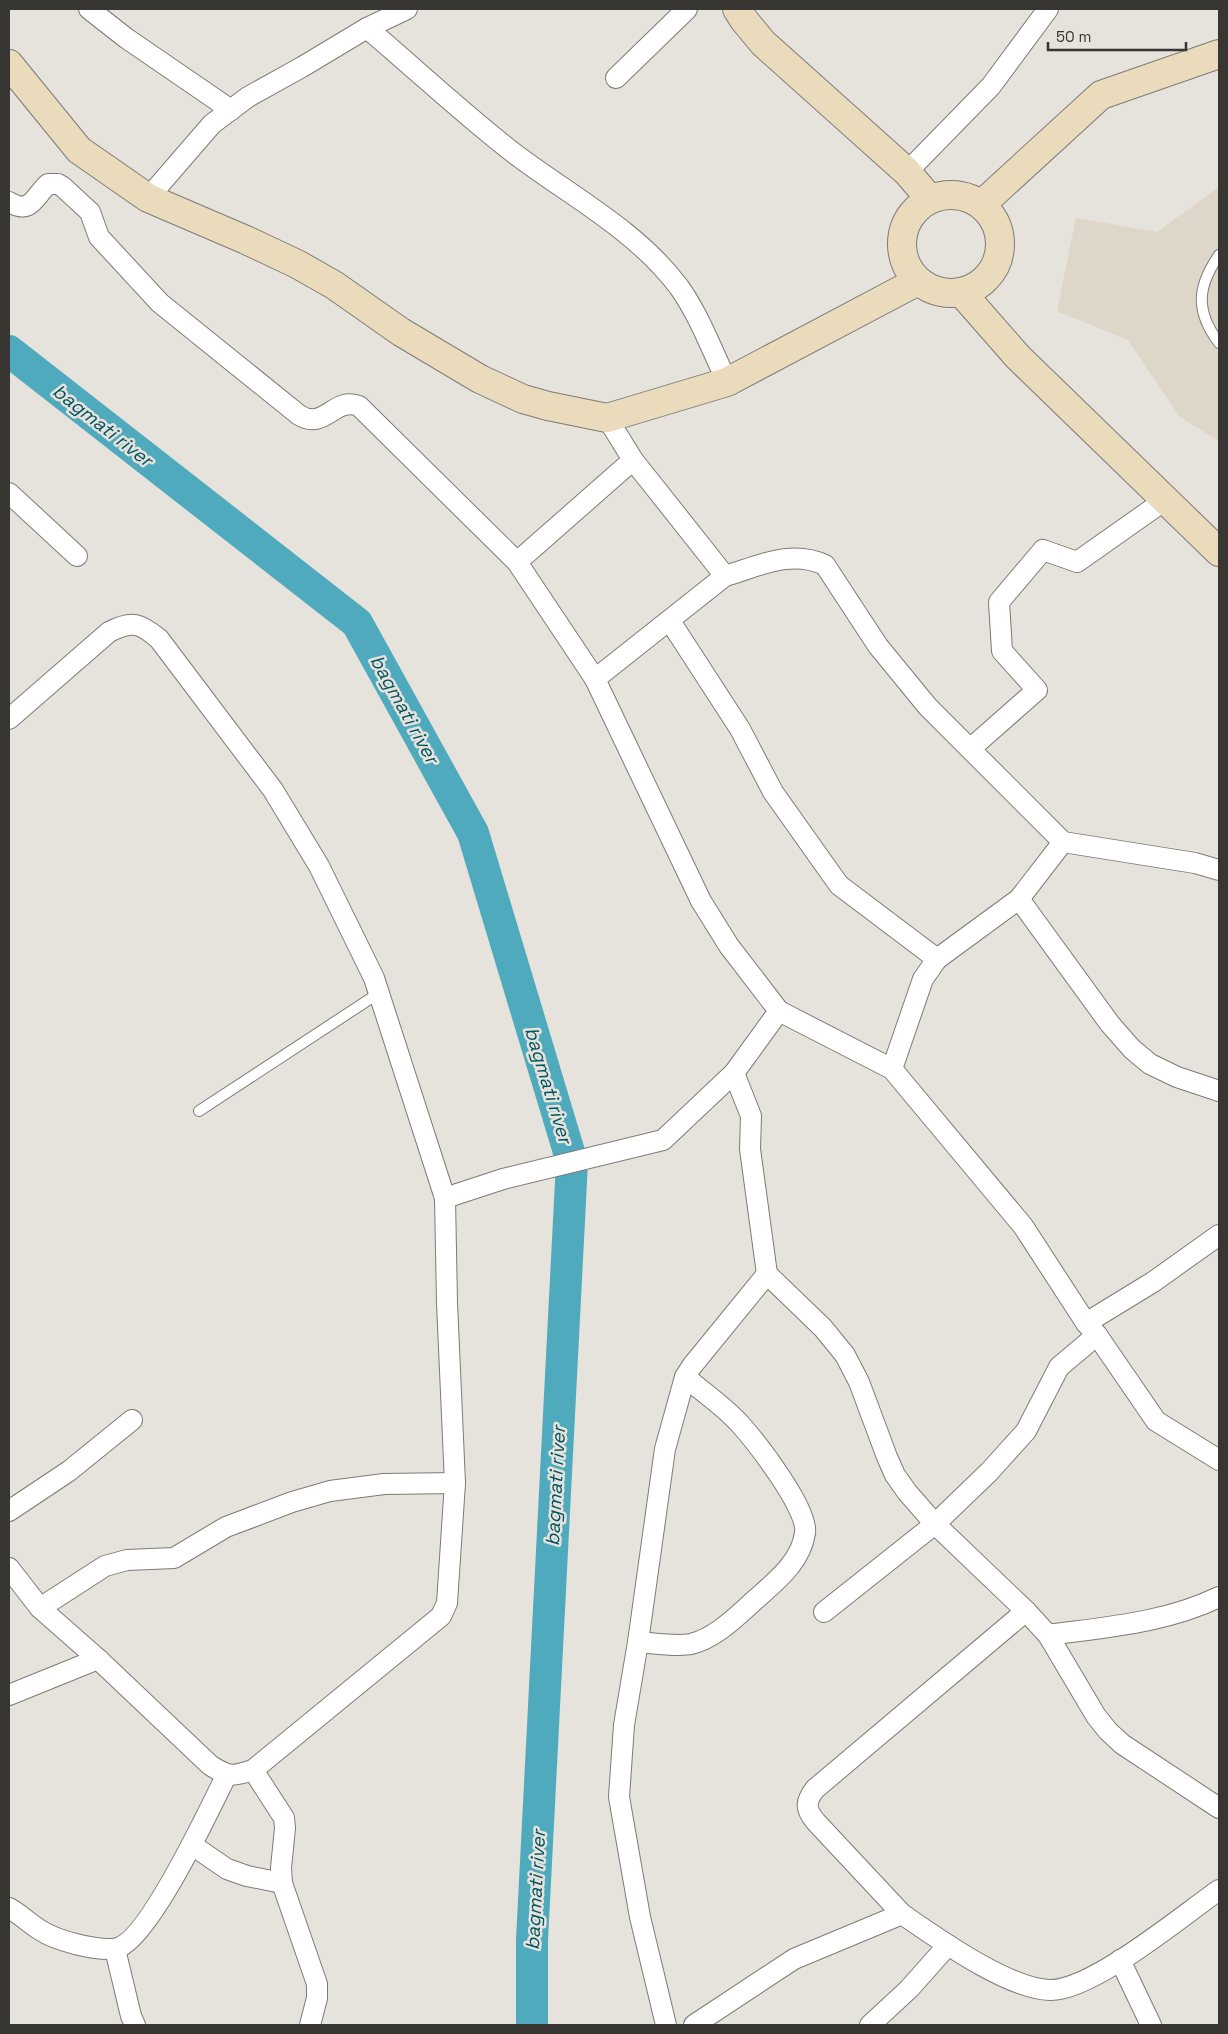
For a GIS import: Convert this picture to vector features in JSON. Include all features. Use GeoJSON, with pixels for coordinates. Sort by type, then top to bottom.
{"type":"FeatureCollection","features":[{"type":"Feature","properties":{"kind":"street"},"geometry":{"type":"LineString","coordinates":[[89,9],[132,43],[231,110]]}},
{"type":"Feature","properties":{"kind":"street"},"geometry":{"type":"LineString","coordinates":[[148,198],[212,124],[248,97],[367,28],[407,9]]}},
{"type":"Feature","properties":{"kind":"street"},"geometry":{"type":"LineString","coordinates":[[616,78],[687,9]]}},
{"type":"Feature","properties":{"kind":"street"},"geometry":{"type":"LineString","coordinates":[[737,9],[762,43],[907,172],[930,199]]}},
{"type":"Feature","properties":{"kind":"street"},"geometry":{"type":"LineString","coordinates":[[907,172],[991,86],[1048,9]]}},
{"type":"Feature","properties":{"kind":"street"},"geometry":{"type":"LineString","coordinates":[[367,28],[506,147],[610,222],[660,265],[693,309],[727,382]]}},
{"type":"Feature","properties":{"kind":"street"},"geometry":{"type":"LineString","coordinates":[[982,204],[1101,95],[1219,54]]}},
{"type":"Feature","properties":{"kind":"street"},"geometry":{"type":"LineString","coordinates":[[9,64],[79,150],[148,198],[297,264],[334,285],[401,332],[480,379],[523,399],[607,418],[727,382],[918,281]]}},
{"type":"Feature","properties":{"kind":"street"},"geometry":{"type":"LineString","coordinates":[[9,202],[16,206],[25,207],[31,204],[48,184],[58,184],[63,187],[90,212],[99,237],[160,303],[306,419],[321,419],[344,404],[351,403],[359,406],[517,562],[595,679],[701,901],[729,946],[779,1011],[892,1069],[1023,1226],[1156,1421],[1219,1460]]}},
{"type":"Feature","properties":{"kind":"street"},"geometry":{"type":"LineString","coordinates":[[956,194],[970,197],[982,204],[991,214],[998,227],[1001,240],[1000,254],[995,268],[986,279],[975,287],[962,292],[952,293],[934,290],[918,281],[909,270],[904,258],[902,244],[904,230],[909,217],[918,207],[930,199],[956,194]]}},
{"type":"Feature","properties":{"kind":"street"},"geometry":{"type":"LineString","coordinates":[[962,292],[1018,357],[1219,552]]}},
{"type":"Feature","properties":{"kind":"street"},"geometry":{"type":"LineString","coordinates":[[607,418],[633,460],[725,576]]}},
{"type":"Feature","properties":{"kind":"street"},"geometry":{"type":"LineString","coordinates":[[517,562],[633,460]]}},
{"type":"Feature","properties":{"kind":"street"},"geometry":{"type":"LineString","coordinates":[[9,493],[78,556]]}},
{"type":"Feature","properties":{"kind":"street"},"geometry":{"type":"LineString","coordinates":[[970,749],[1036,690],[1002,651],[999,602],[1043,550],[1077,562],[1165,500]]}},
{"type":"Feature","properties":{"kind":"street"},"geometry":{"type":"LineString","coordinates":[[595,679],[725,576],[779,559],[812,558],[825,564],[878,646],[928,707],[1063,842],[1195,863],[1219,870]]}},
{"type":"Feature","properties":{"kind":"street"},"geometry":{"type":"LineString","coordinates":[[670,621],[740,729],[773,792],[839,885],[937,959]]}},
{"type":"Feature","properties":{"kind":"street"},"geometry":{"type":"LineString","coordinates":[[9,719],[109,632],[129,624],[147,629],[159,639],[273,790],[319,866],[374,978],[445,1198],[447,1303],[455,1483],[447,1603],[441,1616],[253,1770],[239,1774],[226,1776],[210,1765],[98,1659],[40,1608],[9,1568]]}},
{"type":"Feature","properties":{"kind":"street"},"geometry":{"type":"LineString","coordinates":[[892,1069],[923,980],[937,959],[1019,899],[1063,842]]}},
{"type":"Feature","properties":{"kind":"street"},"geometry":{"type":"LineString","coordinates":[[1019,899],[1110,1024],[1132,1049],[1150,1064],[1177,1077],[1219,1091]]}},
{"type":"Feature","properties":{"kind":"street"},"geometry":{"type":"LineString","coordinates":[[445,1198],[503,1178],[663,1140],[734,1073],[779,1011]]}},
{"type":"Feature","properties":{"kind":"street"},"geometry":{"type":"LineString","coordinates":[[734,1073],[752,1116],[750,1149],[768,1274],[823,1328],[845,1355],[859,1382],[896,1475],[907,1492],[935,1524],[1026,1610],[1048,1635],[1096,1716],[1108,1731],[1122,1744],[1219,1808]]}},
{"type":"Feature","properties":{"kind":"street"},"geometry":{"type":"LineString","coordinates":[[824,1612],[935,1524],[989,1472],[1026,1431],[1059,1367],[1092,1329],[1152,1282],[1219,1235]]}},
{"type":"Feature","properties":{"kind":"street"},"geometry":{"type":"LineString","coordinates":[[666,2025],[640,1917],[619,1797],[624,1726],[638,1642],[665,1449],[685,1377],[768,1274]]}},
{"type":"Feature","properties":{"kind":"street"},"geometry":{"type":"LineString","coordinates":[[638,1642],[689,1644],[712,1634],[741,1612],[794,1562],[806,1532],[802,1513],[790,1491],[740,1423],[685,1377]]}},
{"type":"Feature","properties":{"kind":"street"},"geometry":{"type":"LineString","coordinates":[[9,1511],[69,1471],[132,1420]]}},
{"type":"Feature","properties":{"kind":"street"},"geometry":{"type":"LineString","coordinates":[[40,1608],[104,1566],[127,1560],[174,1558],[226,1527],[292,1502],[330,1491],[384,1484],[455,1483]]}},
{"type":"Feature","properties":{"kind":"street"},"geometry":{"type":"LineString","coordinates":[[1048,1635],[1152,1620],[1177,1614],[1219,1597]]}},
{"type":"Feature","properties":{"kind":"street"},"geometry":{"type":"LineString","coordinates":[[1026,1610],[815,1789],[806,1806],[816,1822],[902,1914],[948,1945],[994,1971],[1028,1986],[1052,1990],[1083,1981],[1120,1960],[1219,1890]]}},
{"type":"Feature","properties":{"kind":"street"},"geometry":{"type":"LineString","coordinates":[[9,1695],[98,1659]]}},
{"type":"Feature","properties":{"kind":"street"},"geometry":{"type":"LineString","coordinates":[[253,1770],[284,1818],[282,1883],[317,1984],[317,1998],[310,2025]]}},
{"type":"Feature","properties":{"kind":"street"},"geometry":{"type":"LineString","coordinates":[[9,1908],[50,1936],[100,1948],[115,1949],[126,1944],[161,1898],[192,1845],[226,1776]]}},
{"type":"Feature","properties":{"kind":"street"},"geometry":{"type":"LineString","coordinates":[[192,1845],[227,1869],[247,1876],[282,1883]]}},
{"type":"Feature","properties":{"kind":"street"},"geometry":{"type":"LineString","coordinates":[[694,2025],[794,1959],[902,1914]]}},
{"type":"Feature","properties":{"kind":"street"},"geometry":{"type":"LineString","coordinates":[[870,2025],[896,2003],[948,1945]]}},
{"type":"Feature","properties":{"kind":"street"},"geometry":{"type":"LineString","coordinates":[[115,1949],[130,2022]]}},
{"type":"Feature","properties":{"kind":"street"},"geometry":{"type":"LineString","coordinates":[[1120,1960],[1151,2025]]}},
{"type":"Feature","properties":{"kind":"lane"},"geometry":{"type":"LineString","coordinates":[[1219,255],[1208,272],[1202,296],[1202,313],[1209,330],[1219,343]]}},
{"type":"Feature","properties":{"kind":"lane"},"geometry":{"type":"LineString","coordinates":[[199,1111],[379,993]]}},
{"type":"Feature","properties":{"kind":"shaded area"},"geometry":{"type":"Polygon","coordinates":[[[1219,187],[1219,441],[1180,417],[1128,340],[1057,311],[1076,218],[1157,232],[1219,187]]]}},
{"type":"Feature","properties":{"kind":"waterway","name":"bagmati river"},"geometry":{"type":"LineString","coordinates":[[9,351],[357,623],[473,833],[572,1162],[532,1940],[532,2025]]}}]}
